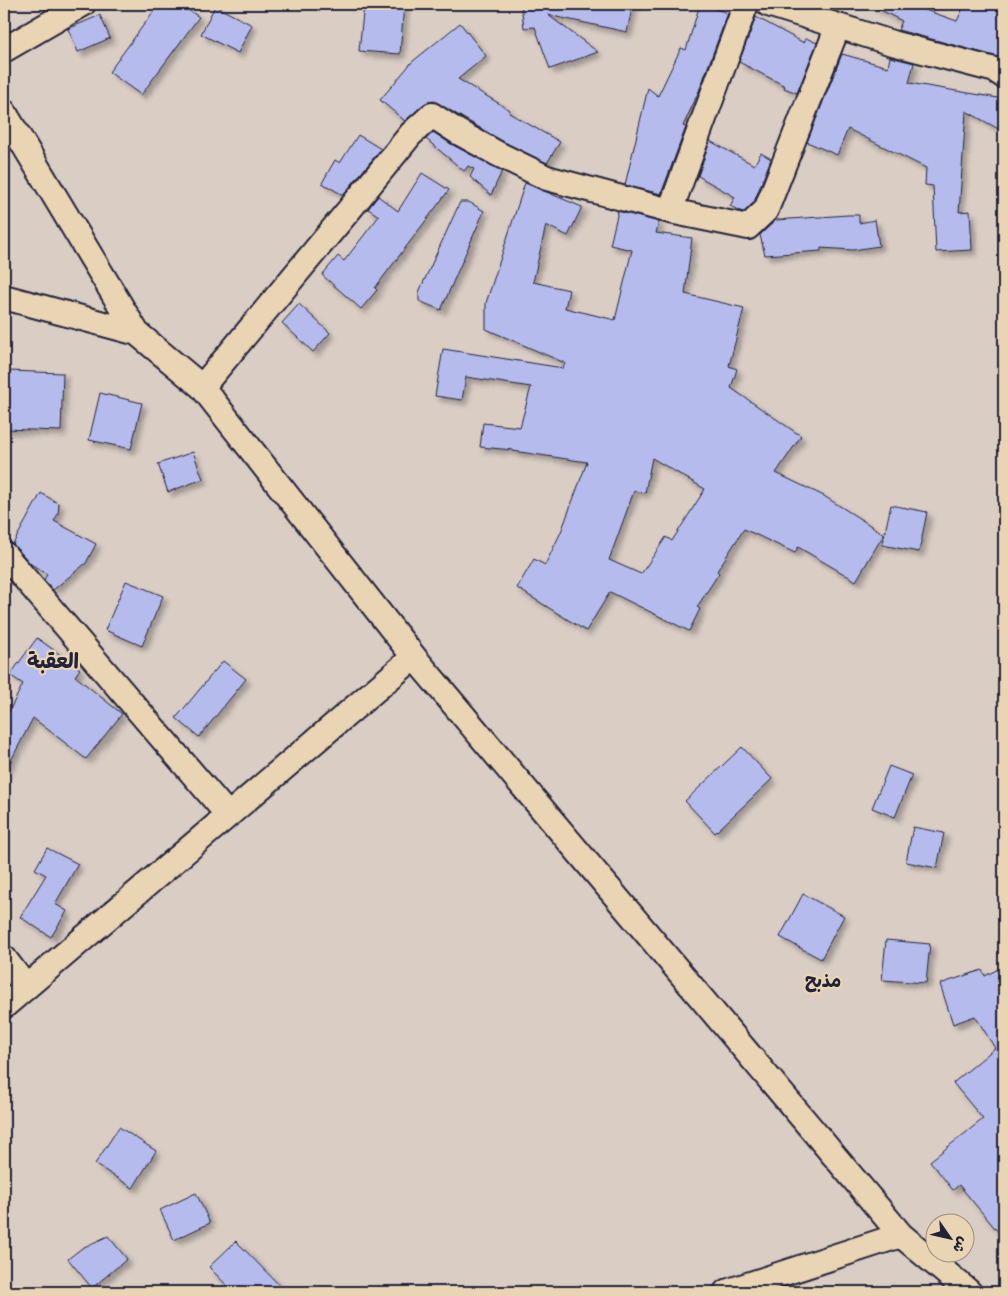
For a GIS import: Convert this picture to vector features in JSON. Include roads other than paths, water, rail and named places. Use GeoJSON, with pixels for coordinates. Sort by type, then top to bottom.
{"type":"FeatureCollection","features":[{"type":"Feature","properties":{"kind":"street"},"geometry":{"type":"LineString","coordinates":[[4,50],[83,4]]}},
{"type":"Feature","properties":{"kind":"street"},"geometry":{"type":"LineString","coordinates":[[670,211],[746,4]]}},
{"type":"Feature","properties":{"kind":"street"},"geometry":{"type":"LineString","coordinates":[[768,4],[892,43],[995,70],[1004,76]]}},
{"type":"Feature","properties":{"kind":"street"},"geometry":{"type":"LineString","coordinates":[[202,387],[412,134],[432,115],[498,154],[547,178],[670,211],[748,227],[766,210],[838,26]]}},
{"type":"Feature","properties":{"kind":"street"},"geometry":{"type":"LineString","coordinates":[[4,112],[137,333],[202,387],[414,657],[901,1234],[969,1292]]}},
{"type":"Feature","properties":{"kind":"street"},"geometry":{"type":"LineString","coordinates":[[4,297],[137,333]]}},
{"type":"Feature","properties":{"kind":"street"},"geometry":{"type":"LineString","coordinates":[[4,554],[228,815]]}},
{"type":"Feature","properties":{"kind":"street"},"geometry":{"type":"LineString","coordinates":[[4,1006],[414,657]]}},
{"type":"Feature","properties":{"kind":"street"},"geometry":{"type":"LineString","coordinates":[[4,958],[26,987]]}},
{"type":"Feature","properties":{"kind":"street"},"geometry":{"type":"LineString","coordinates":[[726,1292],[901,1234]]}},
{"type":"Feature","properties":{"kind":"district","name":"العقبة"},"geometry":{"type":"Point","coordinates":[53,664]}},
{"type":"Feature","properties":{"kind":"district","name":"مذبح"},"geometry":{"type":"Point","coordinates":[823,983]}}]}
